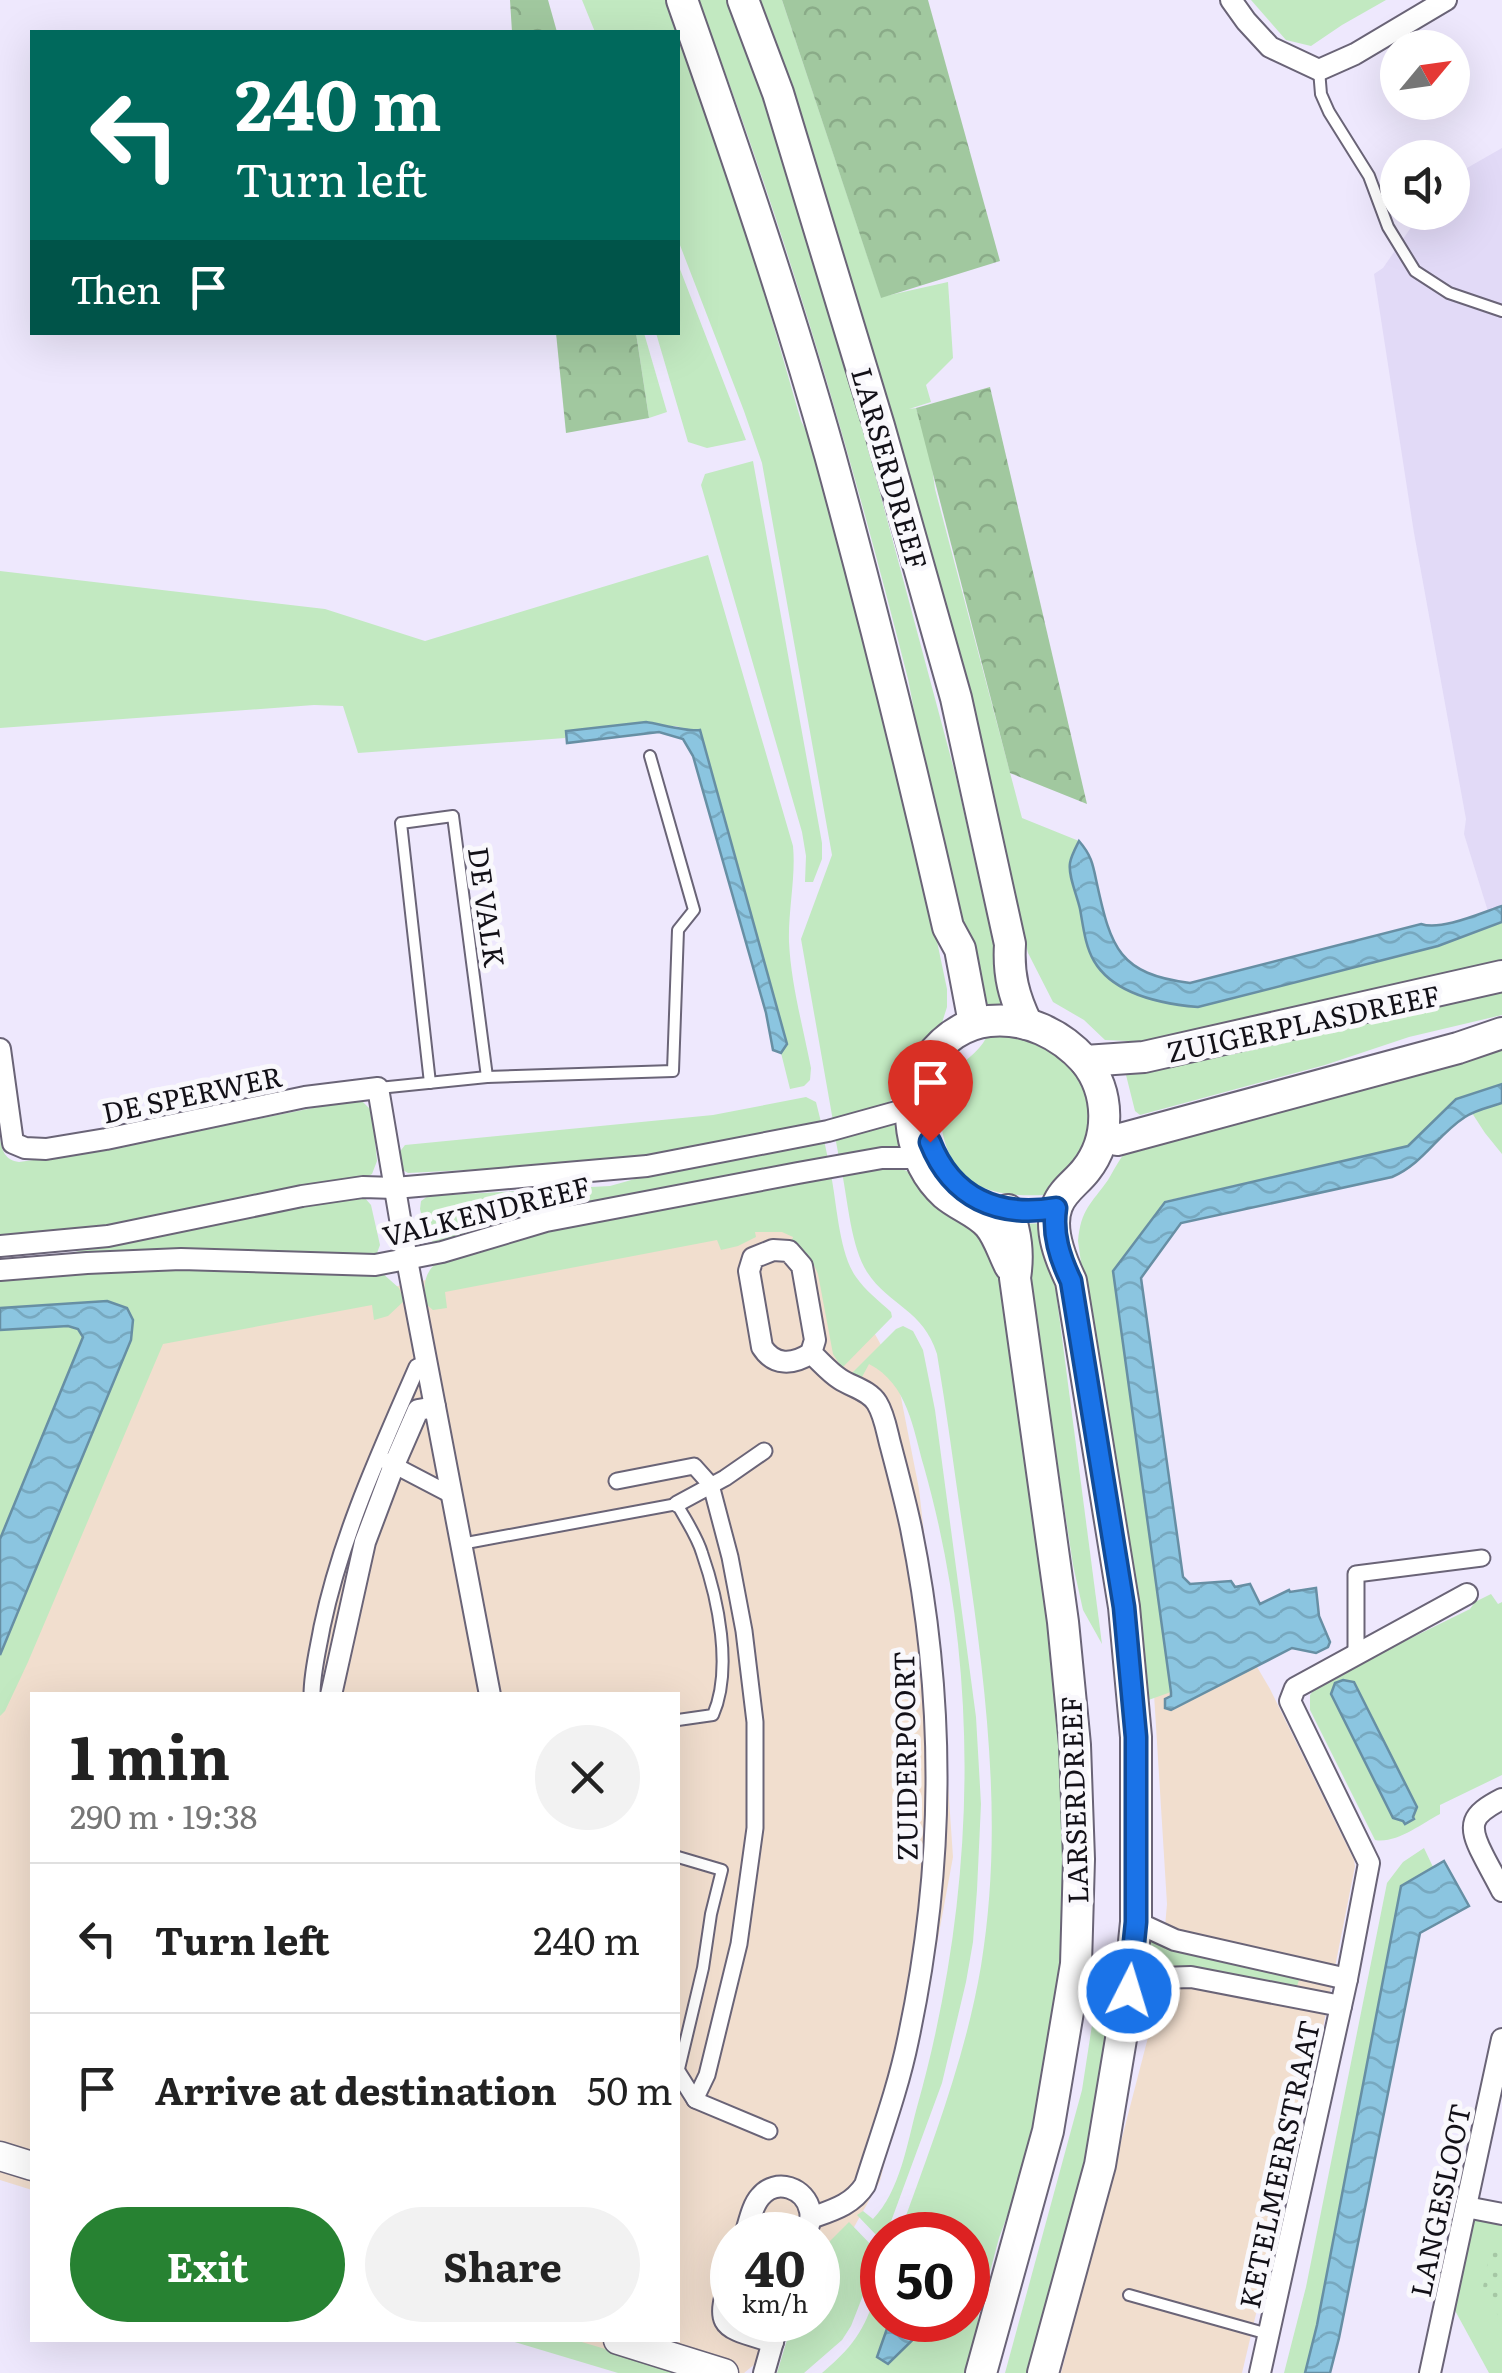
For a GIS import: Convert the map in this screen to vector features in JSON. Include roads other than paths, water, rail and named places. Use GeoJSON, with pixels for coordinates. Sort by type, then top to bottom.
{"type":"FeatureCollection","features":[{"type":"Feature","properties":{"kind":"main road","name":"LARSERDREEF"},"geometry":{"type":"LineString","coordinates":[[682,0],[722,113],[830,454],[899,716],[948,927],[960,949],[964,1028]]}},
{"type":"Feature","properties":{"kind":"main road","name":"LARSERDREEF"},"geometry":{"type":"LineString","coordinates":[[744,0],[778,93],[864,374],[956,698],[1010,944],[1023,966],[1035,1016]]}},
{"type":"Feature","properties":{"kind":"main road","name":"ZUIGERPLASDREEF"},"geometry":{"type":"LineString","coordinates":[[1093,1060],[1144,1057],[1502,976]]}},
{"type":"Feature","properties":{"kind":"main road"},"geometry":{"type":"LineString","coordinates":[[1035,1016],[1081,1037],[1093,1060],[1104,1118],[1102,1138],[1088,1168],[1060,1198],[1065,1206],[998,1217],[928,1158],[911,1125],[914,1087],[936,1049],[964,1028],[1035,1016]]}},
{"type":"Feature","properties":{"kind":"main road"},"geometry":{"type":"LineString","coordinates":[[928,1158],[927,1095],[938,1069],[964,1040],[964,1028]]}},
{"type":"Feature","properties":{"kind":"main road","name":"ZUIGERPLASDREEF"},"geometry":{"type":"LineString","coordinates":[[1117,1140],[1502,1033]]}},
{"type":"Feature","properties":{"kind":"main road"},"geometry":{"type":"LineString","coordinates":[[1043,2373],[1100,2165],[1129,1991],[1136,1922],[1136,1737],[1124,1607],[1071,1281],[1060,1257],[1054,1218],[1100,1179],[1117,1140],[1120,1119],[1112,1077],[1093,1060]]}},
{"type":"Feature","properties":{"kind":"main road","name":"LARSERDREEF"},"geometry":{"type":"LineString","coordinates":[[981,2373],[1048,2131],[1076,1964],[1079,1860],[1065,1640],[1016,1278],[1019,1256],[1015,1230],[998,1217]]}},
{"type":"Feature","properties":{"kind":"street"},"geometry":{"type":"LineString","coordinates":[[1231,0],[1270,47],[1319,70],[1355,54],[1446,0]]}},
{"type":"Feature","properties":{"kind":"street","name":"DE SPERWER"},"geometry":{"type":"LineString","coordinates":[[0,1048],[13,1143],[25,1148],[46,1149],[106,1140],[305,1097],[378,1088]]}},
{"type":"Feature","properties":{"kind":"street"},"geometry":{"type":"LineString","coordinates":[[378,1088],[489,1692]]}},
{"type":"Feature","properties":{"kind":"street","name":"VALKENDREEF"},"geometry":{"type":"LineString","coordinates":[[0,1246],[108,1236],[364,1187],[395,1188],[648,1166],[828,1131],[911,1108]]}},
{"type":"Feature","properties":{"kind":"street","name":"VALKENDREEF"},"geometry":{"type":"LineString","coordinates":[[0,1270],[181,1259],[375,1265],[442,1252],[546,1221],[882,1158],[928,1158]]}},
{"type":"Feature","properties":{"kind":"street"},"geometry":{"type":"LineString","coordinates":[[772,1250],[789,1251],[802,1266],[815,1340],[811,1353],[802,1360],[779,1362],[769,1358],[762,1348],[749,1271],[753,1258],[772,1250]]}},
{"type":"Feature","properties":{"kind":"street","name":"ZUIDERPOORT"},"geometry":{"type":"LineString","coordinates":[[811,1353],[839,1378],[870,1396],[886,1426],[930,1638],[937,1742],[938,1804],[925,1952],[908,2042],[865,2185],[858,2195],[832,2212]]}},
{"type":"Feature","properties":{"kind":"street"},"geometry":{"type":"LineString","coordinates":[[332,1692],[386,1461],[417,1367],[427,1363]]}},
{"type":"Feature","properties":{"kind":"street"},"geometry":{"type":"LineString","coordinates":[[312,1692],[328,1598],[358,1502],[418,1410],[435,1407]]}},
{"type":"Feature","properties":{"kind":"street"},"geometry":{"type":"LineString","coordinates":[[677,1504],[764,1452]]}},
{"type":"Feature","properties":{"kind":"street"},"geometry":{"type":"LineString","coordinates":[[386,1461],[452,1496]]}},
{"type":"Feature","properties":{"kind":"street"},"geometry":{"type":"LineString","coordinates":[[617,1481],[694,1466],[711,1486],[730,1557],[756,1722],[755,1828],[740,1944],[707,2075],[695,2100]]}},
{"type":"Feature","properties":{"kind":"street"},"geometry":{"type":"LineString","coordinates":[[1467,1594],[1356,1655],[1356,1574],[1482,1558]]}},
{"type":"Feature","properties":{"kind":"street","name":"KETELMEERSTRAAT"},"geometry":{"type":"LineString","coordinates":[[1260,2373],[1341,2006],[1368,1863],[1290,1701],[1295,1688],[1356,1655]]}},
{"type":"Feature","properties":{"kind":"street"},"geometry":{"type":"LineString","coordinates":[[1502,1800],[1483,1809],[1473,1822],[1473,1836],[1502,1891]]}},
{"type":"Feature","properties":{"kind":"street"},"geometry":{"type":"LineString","coordinates":[[1136,1922],[1174,1940],[1346,1979]]}},
{"type":"Feature","properties":{"kind":"street","name":"KETELMEERSTRAAT"},"geometry":{"type":"LineString","coordinates":[[1129,1991],[1160,1978],[1191,1978],[1341,2006]]}},
{"type":"Feature","properties":{"kind":"street","name":"LANGESLOOT"},"geometry":{"type":"LineString","coordinates":[[1430,2373],[1502,2038]]}},
{"type":"Feature","properties":{"kind":"street"},"geometry":{"type":"LineString","coordinates":[[680,2076],[695,2100],[768,2131]]}},
{"type":"Feature","properties":{"kind":"street"},"geometry":{"type":"LineString","coordinates":[[0,2156],[30,2165]]}},
{"type":"Feature","properties":{"kind":"street","name":"ZUIDERPOORT"},"geometry":{"type":"LineString","coordinates":[[753,2212],[757,2199],[768,2189],[781,2186],[804,2197],[810,2212]]}},
{"type":"Feature","properties":{"kind":"street"},"geometry":{"type":"LineString","coordinates":[[1466,2207],[1502,2214]]}},
{"type":"Feature","properties":{"kind":"street"},"geometry":{"type":"LineString","coordinates":[[624,2342],[724,2373]]}},
{"type":"Feature","properties":{"kind":"street"},"geometry":{"type":"LineString","coordinates":[[764,2373],[772,2342]]}},
{"type":"Feature","properties":{"kind":"lane"},"geometry":{"type":"LineString","coordinates":[[1319,70],[1321,94],[1369,176],[1388,227],[1415,271],[1449,293],[1502,311]]}},
{"type":"Feature","properties":{"kind":"lane"},"geometry":{"type":"LineString","coordinates":[[378,1088],[488,1077],[673,1071],[678,930],[694,910],[650,756]]}},
{"type":"Feature","properties":{"kind":"lane","name":"DE VALK"},"geometry":{"type":"LineString","coordinates":[[430,1083],[400,823],[452,816],[488,1077]]}},
{"type":"Feature","properties":{"kind":"lane"},"geometry":{"type":"LineString","coordinates":[[462,1544],[677,1504],[702,1550],[723,1656],[720,1698],[713,1714],[680,1720]]}},
{"type":"Feature","properties":{"kind":"lane"},"geometry":{"type":"LineString","coordinates":[[680,1857],[722,1870],[680,2065]]}},
{"type":"Feature","properties":{"kind":"lane","name":"KETELMEERSTRAAT"},"geometry":{"type":"LineString","coordinates":[[1128,2295],[1269,2334]]}},
{"type":"Feature","properties":{"kind":"water"},"geometry":{"type":"Polygon","coordinates":[[[646,722],[700,730],[787,1044],[781,1053],[773,1050],[693,756],[683,739],[659,732],[567,743],[566,731],[646,722]]]}},
{"type":"Feature","properties":{"kind":"water"},"geometry":{"type":"Polygon","coordinates":[[[1079,841],[1091,861],[1107,925],[1122,954],[1147,973],[1166,979],[1190,983],[1421,924],[1450,923],[1502,906],[1502,922],[1438,946],[1198,1007],[1169,1003],[1126,990],[1094,961],[1070,874],[1079,841]]]}},
{"type":"Feature","properties":{"kind":"water"},"geometry":{"type":"Polygon","coordinates":[[[1502,1084],[1502,1103],[1465,1117],[1422,1157],[1392,1177],[1181,1223],[1141,1278],[1183,1577],[1190,1584],[1250,1584],[1260,1604],[1289,1590],[1316,1588],[1319,1616],[1330,1642],[1316,1653],[1292,1648],[1171,1710],[1165,1708],[1165,1699],[1171,1692],[1113,1271],[1165,1202],[1408,1146],[1456,1099],[1502,1084]]]}},
{"type":"Feature","properties":{"kind":"water"},"geometry":{"type":"Polygon","coordinates":[[[107,1301],[127,1308],[133,1320],[131,1340],[0,1655],[0,1539],[83,1337],[78,1329],[68,1326],[0,1330],[0,1308],[107,1301]]]}},
{"type":"Feature","properties":{"kind":"water"},"geometry":{"type":"Polygon","coordinates":[[[1354,1682],[1417,1807],[1414,1819],[1405,1824],[1393,1818],[1331,1694],[1335,1683],[1354,1682]]]}},
{"type":"Feature","properties":{"kind":"water"},"geometry":{"type":"Polygon","coordinates":[[[1444,1861],[1469,1906],[1420,1933],[1330,2373],[1305,2373],[1401,1886],[1444,1861]]]}},
{"type":"Feature","properties":{"kind":"water"},"geometry":{"type":"Polygon","coordinates":[[[882,2342],[910,2342],[888,2364],[877,2357],[882,2342]]]}}]}
